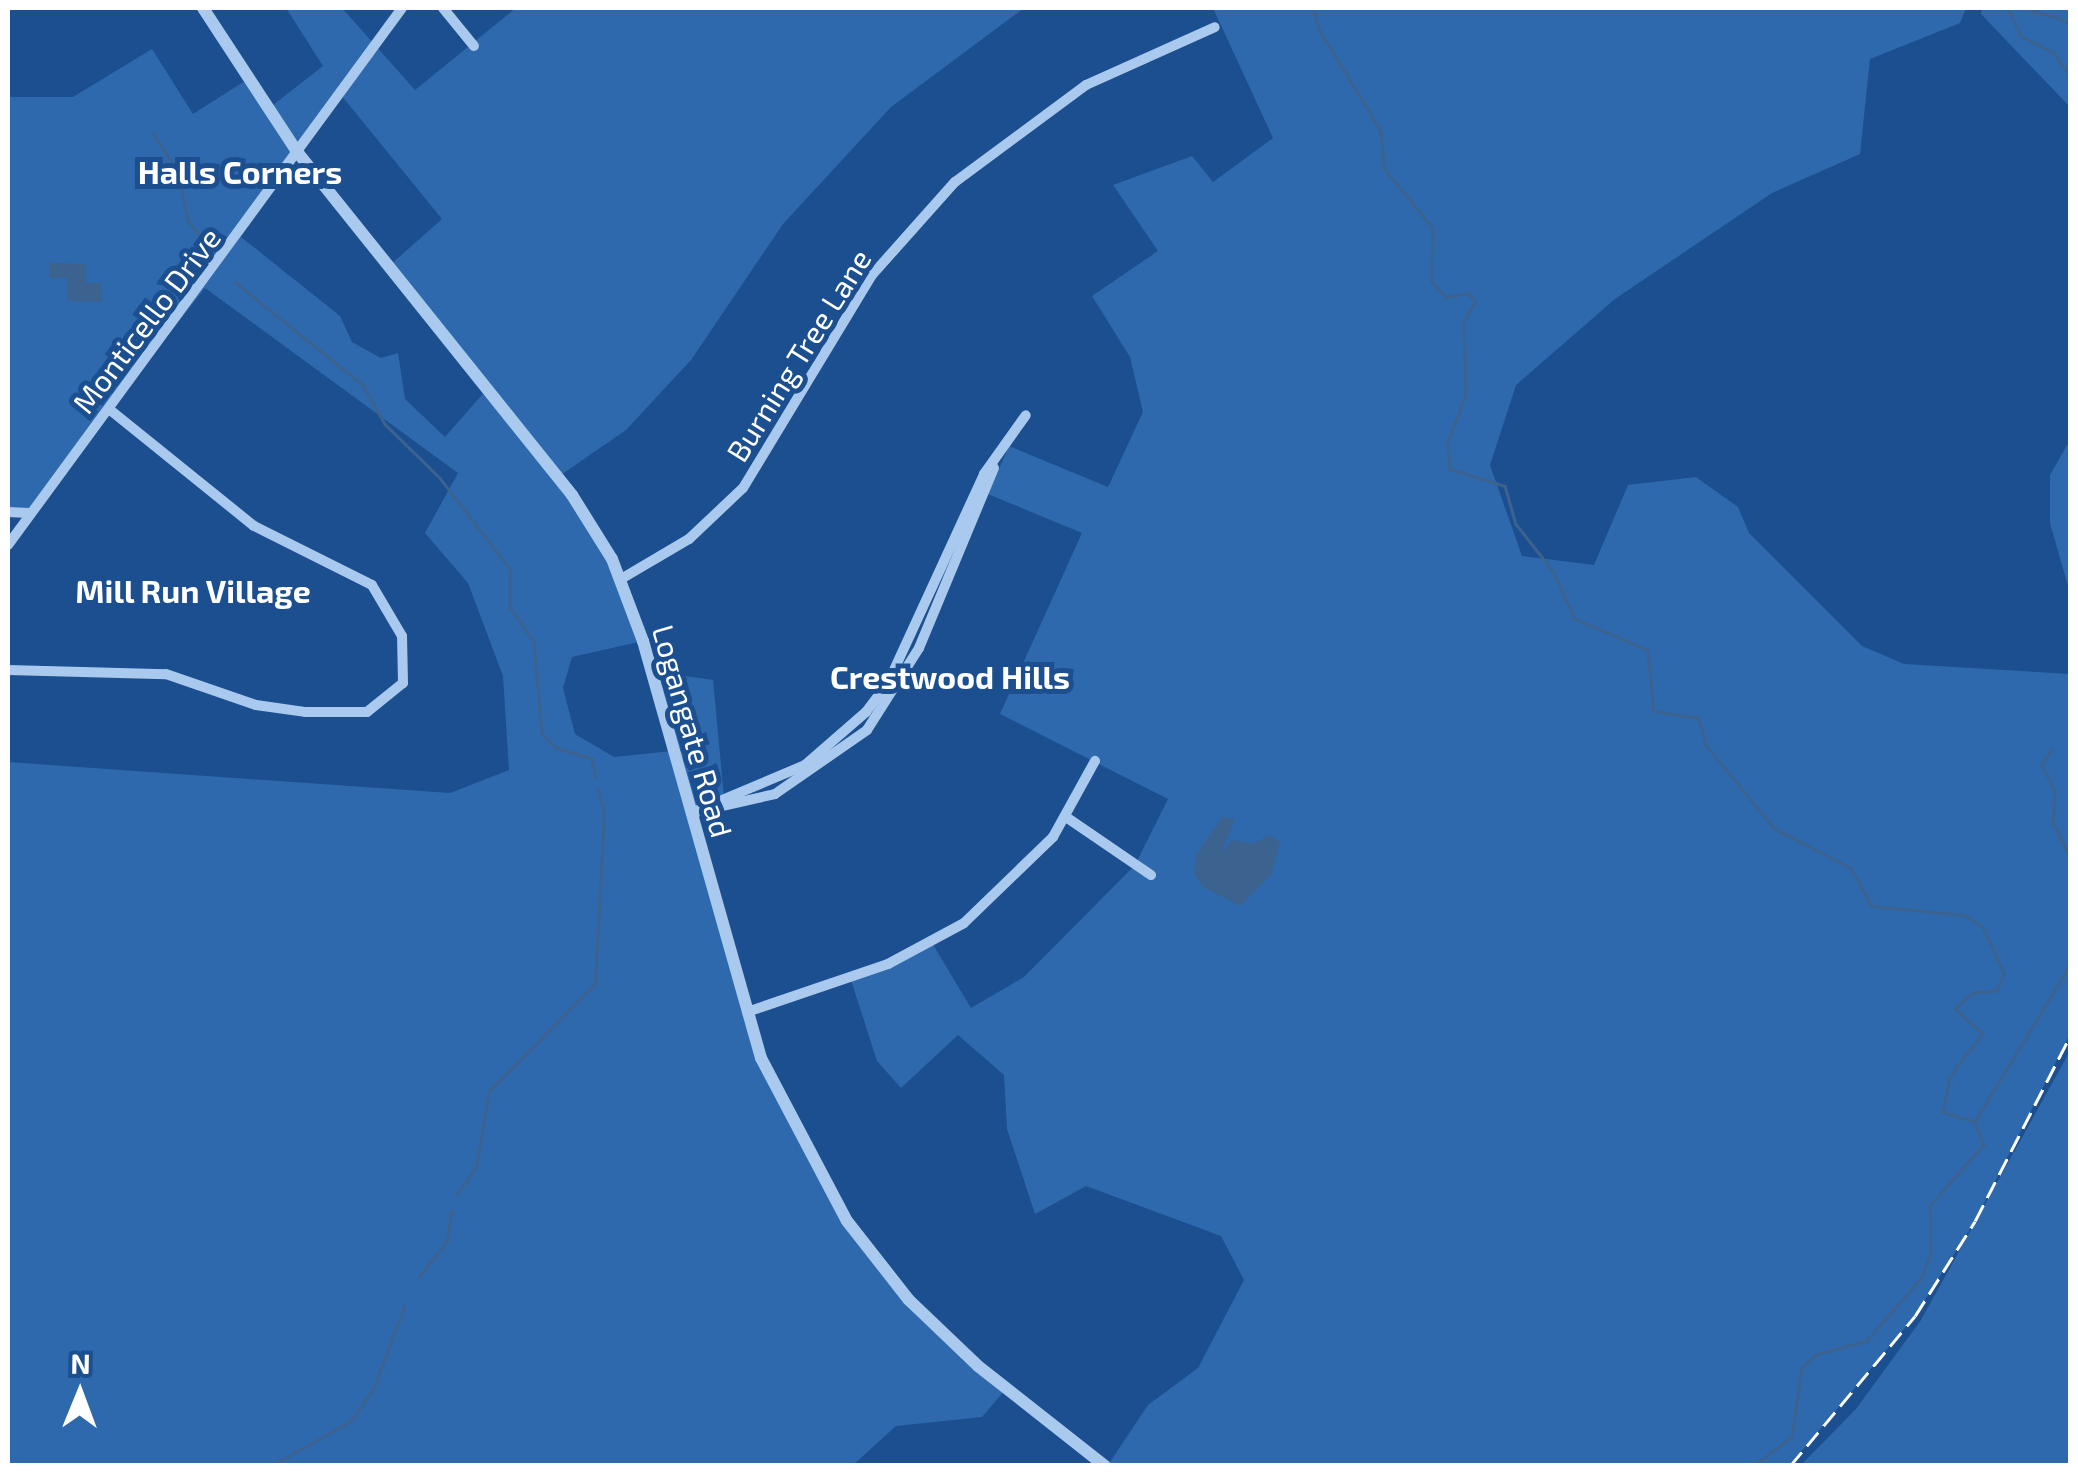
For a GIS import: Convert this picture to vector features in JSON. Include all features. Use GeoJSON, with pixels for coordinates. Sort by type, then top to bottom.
{"type":"FeatureCollection","features":[{"type":"Feature","properties":{"kind":"street","name":"Logangate Road"},"geometry":{"type":"LineString","coordinates":[[203,8],[298,153],[572,495],[621,579],[747,1012],[776,1097],[864,1248],[978,1366],[1105,1466]]}},
{"type":"Feature","properties":{"kind":"street","name":"Monticello Drive"},"geometry":{"type":"LineString","coordinates":[[8,545],[402,8]]}},
{"type":"Feature","properties":{"kind":"street"},"geometry":{"type":"LineString","coordinates":[[442,8],[474,46]]}},
{"type":"Feature","properties":{"kind":"street","name":"Burning Tree Lane"},"geometry":{"type":"LineString","coordinates":[[621,579],[690,539],[743,488],[872,275],[955,182],[1086,85],[1215,27]]}},
{"type":"Feature","properties":{"kind":"street"},"geometry":{"type":"LineString","coordinates":[[8,670],[166,674],[256,705],[305,712],[367,712],[402,683],[402,636],[372,585],[254,526],[110,410]]}},
{"type":"Feature","properties":{"kind":"street"},"geometry":{"type":"LineString","coordinates":[[691,813],[805,765],[848,731],[893,686],[994,468],[1026,414]]}},
{"type":"Feature","properties":{"kind":"street"},"geometry":{"type":"LineString","coordinates":[[8,512],[28,513]]}},
{"type":"Feature","properties":{"kind":"street"},"geometry":{"type":"LineString","coordinates":[[747,1012],[888,964],[948,934],[1015,882],[1066,817],[1095,760]]}},
{"type":"Feature","properties":{"kind":"street"},"geometry":{"type":"LineString","coordinates":[[1066,817],[1151,875]]}},
{"type":"Feature","properties":{"kind":"shaded area"},"geometry":{"type":"Polygon","coordinates":[[[286,8],[342,8],[415,90],[516,8],[1024,8],[891,107],[783,224],[691,360],[626,430],[558,477],[584,511],[643,641],[572,657],[563,688],[575,734],[614,757],[672,751],[651,671],[713,680],[724,797],[691,814],[761,1058],[864,1248],[1006,1389],[982,1417],[896,1426],[853,1465],[8,1465],[8,762],[450,793],[509,770],[503,676],[468,583],[425,533],[458,473],[205,288],[28,513],[8,512],[8,97],[73,97],[152,49],[193,114],[248,79],[268,109],[323,66],[286,8]],[[341,95],[241,237],[340,316],[352,342],[381,358],[398,353],[405,399],[445,437],[487,389],[389,266],[442,219],[341,95]]]}},
{"type":"Feature","properties":{"kind":"shaded area"},"geometry":{"type":"Polygon","coordinates":[[[1213,8],[1966,8],[1960,23],[1870,59],[1860,154],[1772,193],[1615,299],[1516,385],[1490,465],[1522,556],[1594,565],[1628,485],[1696,477],[1738,507],[1749,533],[1862,646],[1904,664],[2070,674],[2070,1034],[1975,1221],[1915,1316],[1790,1465],[1108,1465],[1148,1405],[1198,1368],[1244,1280],[1221,1236],[1086,1186],[1035,1214],[1007,1129],[1004,1075],[958,1035],[901,1088],[877,1061],[850,977],[932,943],[971,1008],[1024,977],[1135,865],[1168,799],[1000,714],[1082,533],[988,494],[1009,446],[1108,487],[1143,412],[1130,357],[1092,296],[1158,251],[1113,185],[1192,156],[1213,182],[1273,138],[1213,8]]]}},
{"type":"Feature","properties":{"kind":"shaded area"},"geometry":{"type":"Polygon","coordinates":[[[1982,8],[2070,8],[2070,107],[1981,14],[1982,8]]]}},
{"type":"Feature","properties":{"kind":"shaded area"},"geometry":{"type":"Polygon","coordinates":[[[50,263],[86,264],[86,283],[102,283],[102,302],[67,301],[67,278],[50,278],[50,263]]]}},
{"type":"Feature","properties":{"kind":"shaded area"},"geometry":{"type":"Polygon","coordinates":[[[2070,440],[2070,593],[2050,523],[2050,475],[2070,440]]]}},
{"type":"Feature","properties":{"kind":"shaded area"},"geometry":{"type":"Polygon","coordinates":[[[1222,817],[1235,819],[1221,853],[1232,840],[1253,844],[1269,835],[1280,842],[1271,875],[1240,906],[1203,887],[1194,874],[1196,855],[1222,817]]]}},
{"type":"Feature","properties":{"kind":"shaded area"},"geometry":{"type":"Polygon","coordinates":[[[2070,1051],[2070,1465],[1801,1465],[1856,1409],[1921,1320],[2070,1051]]]}},
{"type":"Feature","properties":{"kind":"waterway"},"geometry":{"type":"LineString","coordinates":[[1314,8],[1319,29],[1381,131],[1384,168],[1433,228],[1432,282],[1446,297],[1468,293],[1476,301],[1464,322],[1466,394],[1448,443],[1450,469],[1505,486],[1516,524],[1553,571],[1575,619],[1648,650],[1654,711],[1699,718],[1706,745],[1774,828],[1851,868],[1872,906],[1965,915],[1983,927],[2004,973],[1997,991],[1973,993],[1955,1009],[1983,1033],[1950,1077],[1943,1112],[1975,1122],[1984,1145],[1930,1206],[1931,1253],[1922,1278],[1867,1341],[1816,1355],[1802,1368],[1792,1437],[1754,1466]]}},
{"type":"Feature","properties":{"kind":"waterway"},"geometry":{"type":"LineString","coordinates":[[2008,8],[2021,36],[2054,53],[2070,75]]}},
{"type":"Feature","properties":{"kind":"waterway"},"geometry":{"type":"LineString","coordinates":[[2025,8],[2070,22]]}},
{"type":"Feature","properties":{"kind":"waterway"},"geometry":{"type":"LineString","coordinates":[[154,134],[178,172],[188,220],[210,249]]}},
{"type":"Feature","properties":{"kind":"waterway"},"geometry":{"type":"LineString","coordinates":[[235,282],[363,385],[385,424],[440,478],[510,569],[510,607],[534,642],[542,734],[557,748],[592,759],[596,777]]}},
{"type":"Feature","properties":{"kind":"waterway"},"geometry":{"type":"LineString","coordinates":[[2052,749],[2042,765],[2055,790],[2053,823],[2070,856]]}},
{"type":"Feature","properties":{"kind":"waterway"},"geometry":{"type":"LineString","coordinates":[[457,1194],[476,1167],[489,1091],[595,984],[604,814],[598,790]]}},
{"type":"Feature","properties":{"kind":"waterway"},"geometry":{"type":"LineString","coordinates":[[1975,1121],[2070,965]]}},
{"type":"Feature","properties":{"kind":"waterway"},"geometry":{"type":"LineString","coordinates":[[419,1277],[447,1241],[451,1211]]}},
{"type":"Feature","properties":{"kind":"waterway"},"geometry":{"type":"LineString","coordinates":[[271,1466],[351,1421],[373,1390],[404,1307]]}},
{"type":"Feature","properties":{"kind":"railway"},"geometry":{"type":"LineString","coordinates":[[1790,1466],[1915,1316],[1975,1221],[2070,1036]]}},
{"type":"Feature","properties":{"kind":"district","name":"Halls Corners"},"geometry":{"type":"Point","coordinates":[240,171]}},
{"type":"Feature","properties":{"kind":"district","name":"Mill Run Village"},"geometry":{"type":"Point","coordinates":[193,590]}},
{"type":"Feature","properties":{"kind":"district","name":"Crestwood Hills"},"geometry":{"type":"Point","coordinates":[950,676]}}]}
